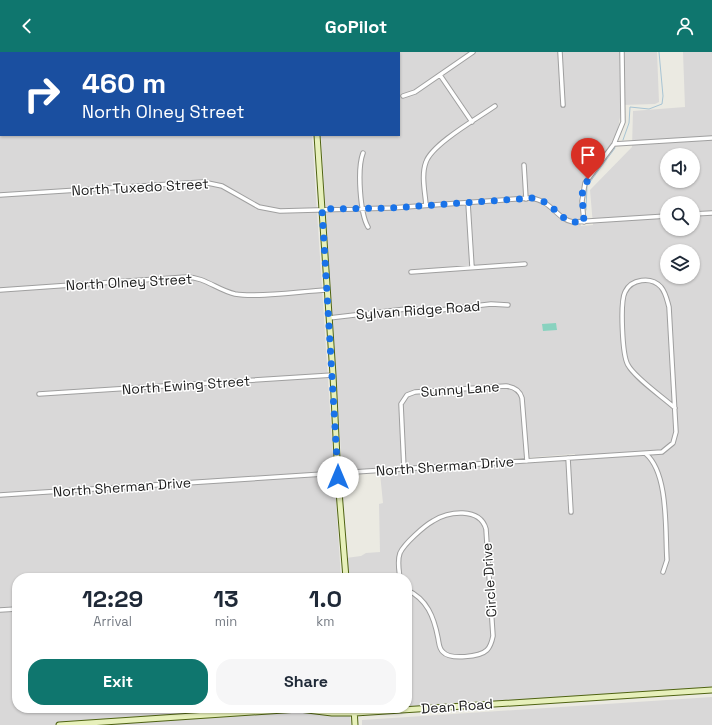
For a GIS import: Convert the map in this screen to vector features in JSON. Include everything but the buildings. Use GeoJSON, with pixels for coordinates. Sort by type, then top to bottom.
{"type":"FeatureCollection","features":[{"type":"Feature","properties":{"kind":"street"},"geometry":{"type":"LineString","coordinates":[[403,96],[413,94],[473,52]]}},
{"type":"Feature","properties":{"kind":"street"},"geometry":{"type":"LineString","coordinates":[[560,52],[563,105]]}},
{"type":"Feature","properties":{"kind":"street"},"geometry":{"type":"LineString","coordinates":[[584,222],[582,194],[585,183],[614,144],[622,128],[624,117],[622,52]]}},
{"type":"Feature","properties":{"kind":"street"},"geometry":{"type":"LineString","coordinates":[[440,75],[472,122]]}},
{"type":"Feature","properties":{"kind":"street"},"geometry":{"type":"LineString","coordinates":[[426,205],[424,173],[429,156],[438,146],[495,106]]}},
{"type":"Feature","properties":{"kind":"street"},"geometry":{"type":"LineString","coordinates":[[317,136],[346,573]]}},
{"type":"Feature","properties":{"kind":"street"},"geometry":{"type":"LineString","coordinates":[[614,144],[712,138]]}},
{"type":"Feature","properties":{"kind":"street"},"geometry":{"type":"LineString","coordinates":[[363,153],[360,167],[364,218],[368,227]]}},
{"type":"Feature","properties":{"kind":"street"},"geometry":{"type":"LineString","coordinates":[[524,165],[526,199]]}},
{"type":"Feature","properties":{"kind":"street","name":"North Tuxedo Street"},"geometry":{"type":"LineString","coordinates":[[0,195],[202,182],[222,186],[254,205],[266,209],[280,212],[322,209]]}},
{"type":"Feature","properties":{"kind":"street"},"geometry":{"type":"LineString","coordinates":[[322,209],[538,199],[546,202],[569,221],[584,222],[660,217]]}},
{"type":"Feature","properties":{"kind":"street"},"geometry":{"type":"LineString","coordinates":[[468,202],[472,267]]}},
{"type":"Feature","properties":{"kind":"street"},"geometry":{"type":"LineString","coordinates":[[700,214],[712,213]]}},
{"type":"Feature","properties":{"kind":"street"},"geometry":{"type":"LineString","coordinates":[[411,272],[525,264]]}},
{"type":"Feature","properties":{"kind":"street","name":"North Olney Street"},"geometry":{"type":"LineString","coordinates":[[0,290],[186,277],[200,279],[222,290],[241,294],[327,290]]}},
{"type":"Feature","properties":{"kind":"street"},"geometry":{"type":"LineString","coordinates":[[642,280],[654,282],[664,293],[669,307],[675,408],[631,369],[624,354],[623,295],[629,287],[642,280]]}},
{"type":"Feature","properties":{"kind":"street","name":"Sylvan Ridge Road"},"geometry":{"type":"LineString","coordinates":[[329,318],[406,309],[440,310],[491,304],[508,305]]}},
{"type":"Feature","properties":{"kind":"street","name":"North Ewing Street"},"geometry":{"type":"LineString","coordinates":[[39,394],[333,375]]}},
{"type":"Feature","properties":{"kind":"street","name":"Sunny Lane"},"geometry":{"type":"LineString","coordinates":[[404,469],[400,409],[403,399],[413,392],[508,386],[519,392],[522,398],[527,461]]}},
{"type":"Feature","properties":{"kind":"street","name":"North Sherman Drive"},"geometry":{"type":"LineString","coordinates":[[0,495],[646,454],[664,451],[672,444],[676,432],[675,408]]}},
{"type":"Feature","properties":{"kind":"street"},"geometry":{"type":"LineString","coordinates":[[646,454],[658,470],[662,483],[667,560],[663,572]]}},
{"type":"Feature","properties":{"kind":"street"},"geometry":{"type":"LineString","coordinates":[[568,458],[571,512]]}},
{"type":"Feature","properties":{"kind":"street","name":"Circle Drive"},"geometry":{"type":"LineString","coordinates":[[399,573],[398,560],[400,553],[432,521],[454,514],[472,514],[480,518],[486,529],[493,636],[492,643],[487,650],[478,655],[452,657],[446,655],[440,648],[434,621],[430,611],[419,598],[412,593]]}},
{"type":"Feature","properties":{"kind":"street"},"geometry":{"type":"LineString","coordinates":[[0,610],[12,609]]}},
{"type":"Feature","properties":{"kind":"street","name":"Dean Road"},"geometry":{"type":"LineString","coordinates":[[412,707],[712,690]]}},
{"type":"Feature","properties":{"kind":"street","name":"Dean Road"},"geometry":{"type":"LineString","coordinates":[[59,725],[246,713]]}},
{"type":"Feature","properties":{"kind":"street"},"geometry":{"type":"LineString","coordinates":[[354,713],[355,725]]}},
{"type":"Feature","properties":{"kind":"shaded area"},"geometry":{"type":"Polygon","coordinates":[[[400,52],[657,52],[659,102],[655,104],[622,105],[618,129],[611,144],[579,191],[581,226],[593,225],[590,190],[632,147],[633,111],[685,107],[683,52],[712,52],[712,687],[412,707],[412,573],[347,573],[346,558],[361,556],[366,553],[380,552],[379,504],[383,503],[380,473],[575,460],[575,454],[346,471],[342,468],[321,136],[400,136],[400,52]]]}},
{"type":"Feature","properties":{"kind":"shaded area"},"geometry":{"type":"Polygon","coordinates":[[[0,136],[312,136],[341,573],[12,573],[12,713],[350,713],[351,725],[0,725],[0,136]]]}},
{"type":"Feature","properties":{"kind":"shaded area"},"geometry":{"type":"Polygon","coordinates":[[[712,697],[712,725],[362,725],[362,720],[712,697]]]}},
{"type":"Feature","properties":{"kind":"green space"},"geometry":{"type":"Polygon","coordinates":[[[556,323],[557,330],[543,331],[542,324],[556,323]]]}},
{"type":"Feature","properties":{"kind":"waterway"},"geometry":{"type":"LineString","coordinates":[[623,140],[629,123],[630,107],[649,109],[662,104],[663,96],[659,52]]}},
{"type":"Feature","properties":{"kind":"waterway"},"geometry":{"type":"LineString","coordinates":[[586,210],[587,186],[615,148]]}},
{"type":"Feature","properties":{"kind":"route"},"geometry":{"type":"LineString","coordinates":[[338,477],[339,470],[322,209],[391,208],[532,198],[547,203],[566,220],[573,222],[584,222],[582,194],[583,188],[588,179]]}}]}
